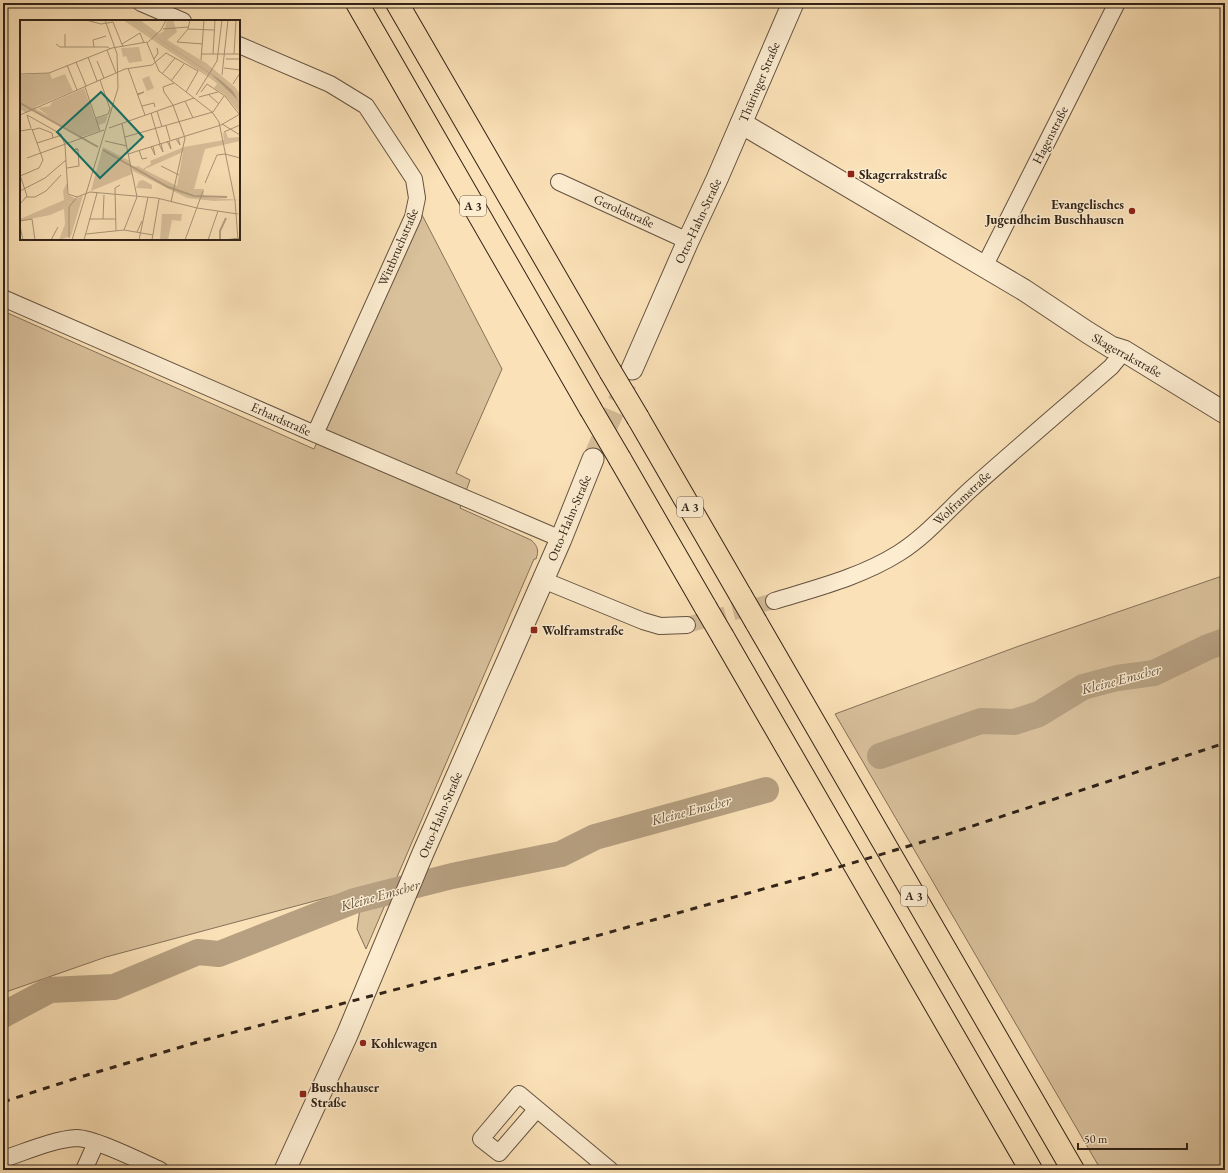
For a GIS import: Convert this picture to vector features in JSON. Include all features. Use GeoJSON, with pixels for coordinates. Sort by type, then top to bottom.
{"type":"FeatureCollection","features":[{"type":"Feature","properties":{"kind":"highway","name":"A 3"},"geometry":{"type":"LineString","coordinates":[[357,3],[1031,1170]]}},
{"type":"Feature","properties":{"kind":"highway","name":"A 3"},"geometry":{"type":"LineString","coordinates":[[397,3],[1073,1170]]}},
{"type":"Feature","properties":{"kind":"street"},"geometry":{"type":"LineString","coordinates":[[141,3],[181,20]]}},
{"type":"Feature","properties":{"kind":"street","name":"Thüringer Straße"},"geometry":{"type":"LineString","coordinates":[[725,161],[793,3]]}},
{"type":"Feature","properties":{"kind":"street","name":"Hagenstraße"},"geometry":{"type":"LineString","coordinates":[[984,267],[1117,3]]}},
{"type":"Feature","properties":{"kind":"street","name":"Wittbruchstraße"},"geometry":{"type":"LineString","coordinates":[[240,45],[330,84],[366,106],[414,179],[417,198],[413,217],[315,434]]}},
{"type":"Feature","properties":{"kind":"street","name":"Skagerrakstraße"},"geometry":{"type":"LineString","coordinates":[[741,123],[1024,290],[1086,332],[1111,347],[1124,351],[1225,413]]}},
{"type":"Feature","properties":{"kind":"street","name":"Otto-Hahn-Straße"},"geometry":{"type":"LineString","coordinates":[[632,369],[725,161]]}},
{"type":"Feature","properties":{"kind":"street","name":"Geroldstraße"},"geometry":{"type":"LineString","coordinates":[[559,182],[688,241]]}},
{"type":"Feature","properties":{"kind":"street","name":"Erhardstraße"},"geometry":{"type":"LineString","coordinates":[[3,298],[561,539]]}},
{"type":"Feature","properties":{"kind":"street","name":"Wolframstraße"},"geometry":{"type":"LineString","coordinates":[[774,601],[846,578],[874,567],[900,552],[929,529],[988,474],[1111,367],[1124,351]]}},
{"type":"Feature","properties":{"kind":"street","name":"Otto-Hahn-Straße"},"geometry":{"type":"LineString","coordinates":[[285,1170],[347,1035],[386,939],[561,539],[594,459]]}},
{"type":"Feature","properties":{"kind":"street"},"geometry":{"type":"LineString","coordinates":[[543,580],[643,621],[660,626],[687,625]]}},
{"type":"Feature","properties":{"kind":"street"},"geometry":{"type":"LineString","coordinates":[[537,1109],[610,1170]]}},
{"type":"Feature","properties":{"kind":"street"},"geometry":{"type":"LineString","coordinates":[[3,1159],[59,1141],[78,1138],[96,1143],[160,1170]]}},
{"type":"Feature","properties":{"kind":"street"},"geometry":{"type":"LineString","coordinates":[[84,1170],[96,1143]]}},
{"type":"Feature","properties":{"kind":"shaded area"},"geometry":{"type":"Polygon","coordinates":[[[420,211],[502,369],[456,473],[470,480],[460,508],[531,540],[535,544],[537,554],[366,949],[357,929],[363,888],[106,957],[3,993],[3,311],[314,449],[420,211]]]}},
{"type":"Feature","properties":{"kind":"shaded area"},"geometry":{"type":"Polygon","coordinates":[[[1225,575],[1225,1170],[1101,1170],[835,714],[1019,646],[1225,575]]]}},
{"type":"Feature","properties":{"kind":"waterway","name":"Kleine Emscher"},"geometry":{"type":"LineString","coordinates":[[880,756],[981,721],[1014,722],[1039,714],[1083,687],[1117,678],[1154,673],[1208,647],[1225,641]]}},
{"type":"Feature","properties":{"kind":"waterway","name":"Kleine Emscher"},"geometry":{"type":"LineString","coordinates":[[3,1015],[50,990],[114,987],[198,952],[219,954],[354,901],[452,876],[561,854],[595,837],[766,790]]}},
{"type":"Feature","properties":{"kind":"tunnel"},"geometry":{"type":"LineString","coordinates":[[593,459],[628,379]]}},
{"type":"Feature","properties":{"kind":"tunnel"},"geometry":{"type":"LineString","coordinates":[[687,625],[774,601]]}},
{"type":"Feature","properties":{"kind":"railway"},"geometry":{"type":"LineString","coordinates":[[3,1102],[201,1041],[575,942],[809,876],[939,837],[1225,743]]}},
{"type":"Feature","properties":{"kind":"place","name":"Skagerrakstraße"},"geometry":{"type":"Point","coordinates":[851,174]}},
{"type":"Feature","properties":{"kind":"place","name":"Evangelisches Jugendheim Buschhausen"},"geometry":{"type":"Point","coordinates":[1132,211]}},
{"type":"Feature","properties":{"kind":"place","name":"Wolframstraße"},"geometry":{"type":"Point","coordinates":[534,630]}},
{"type":"Feature","properties":{"kind":"place","name":"Kohlewagen"},"geometry":{"type":"Point","coordinates":[363,1043]}},
{"type":"Feature","properties":{"kind":"place","name":"Buschhauser Straße"},"geometry":{"type":"Point","coordinates":[303,1094]}}]}
